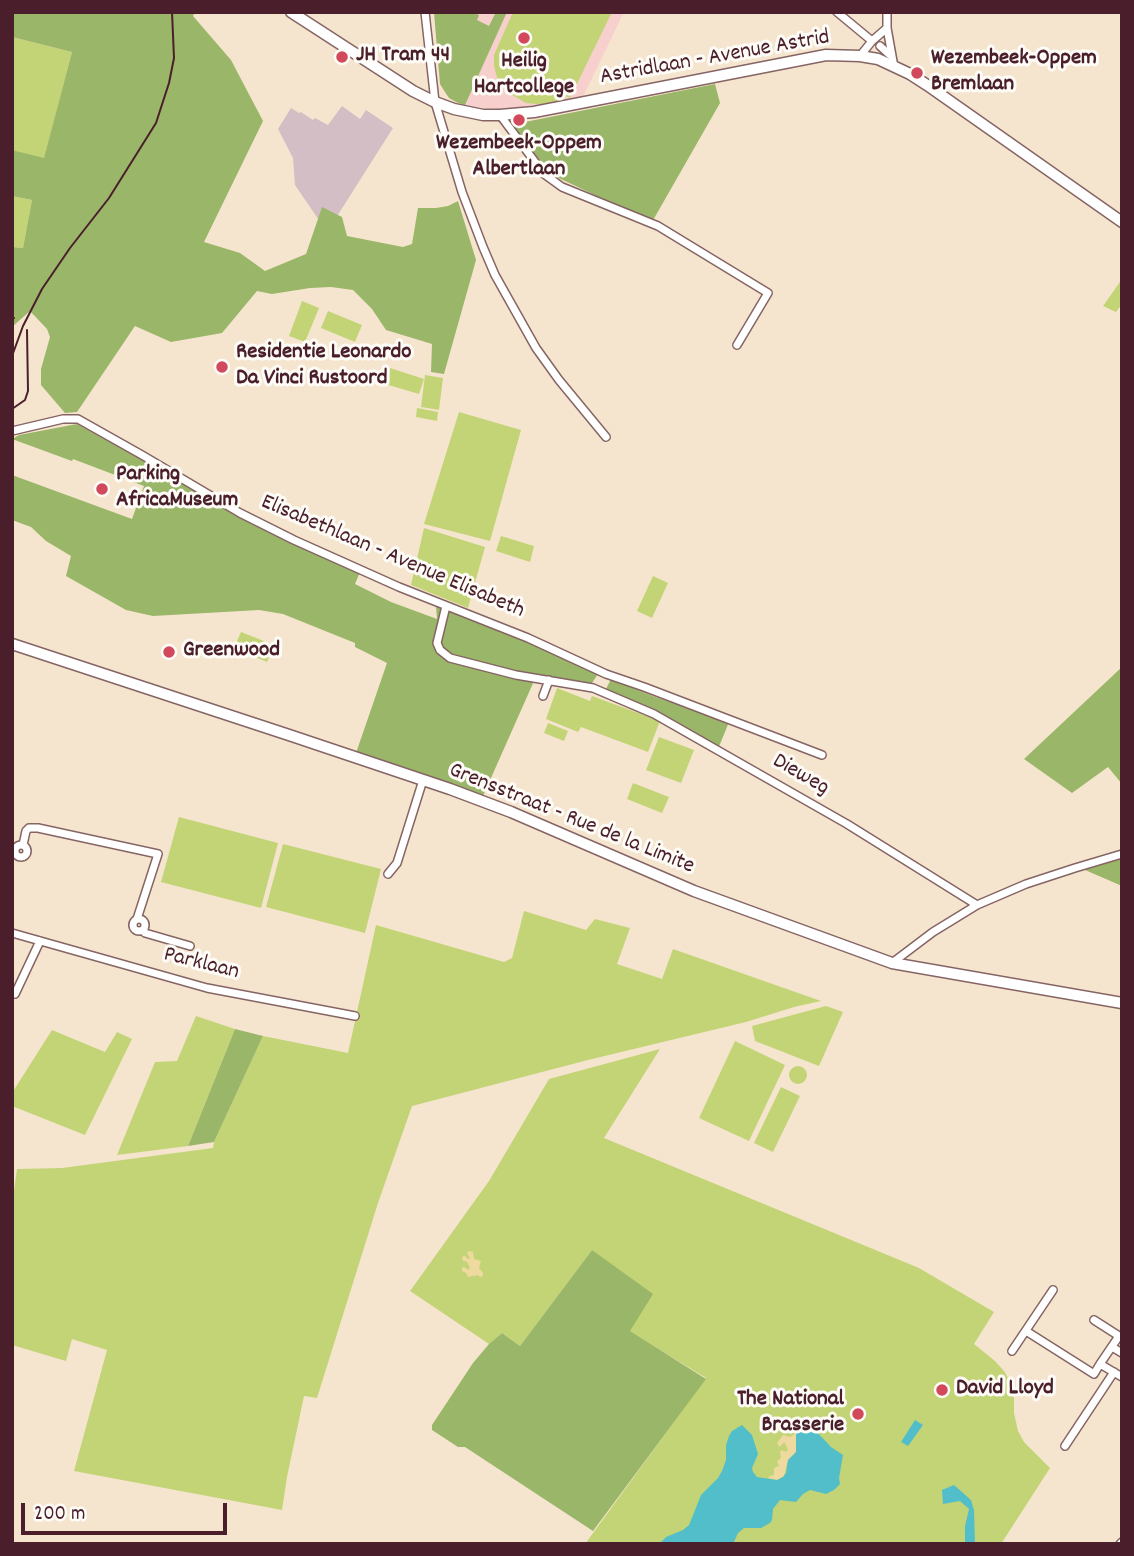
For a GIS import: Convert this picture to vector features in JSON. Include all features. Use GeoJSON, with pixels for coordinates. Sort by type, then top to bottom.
{"type":"FeatureCollection","features":[{"type":"Feature","properties":{"kind":"street","name":"Astridlaan - Avenue Astrid"},"geometry":{"type":"LineString","coordinates":[[291,12],[413,91],[435,102],[483,115],[534,112],[826,55],[878,59],[893,63],[937,92],[1122,222]]}},
{"type":"Feature","properties":{"kind":"street"},"geometry":{"type":"LineString","coordinates":[[425,12],[435,102],[462,192],[483,247],[495,275],[536,348],[606,437]]}},
{"type":"Feature","properties":{"kind":"street"},"geometry":{"type":"LineString","coordinates":[[837,12],[872,41]]}},
{"type":"Feature","properties":{"kind":"street"},"geometry":{"type":"LineString","coordinates":[[887,12],[893,63]]}},
{"type":"Feature","properties":{"kind":"street"},"geometry":{"type":"LineString","coordinates":[[860,56],[887,28]]}},
{"type":"Feature","properties":{"kind":"street"},"geometry":{"type":"LineString","coordinates":[[880,46],[893,63]]}},
{"type":"Feature","properties":{"kind":"street"},"geometry":{"type":"LineString","coordinates":[[500,115],[544,174],[562,187],[658,226],[768,292],[737,345]]}},
{"type":"Feature","properties":{"kind":"street","name":"Elisabethlaan - Avenue Elisabeth"},"geometry":{"type":"LineString","coordinates":[[12,431],[63,419],[78,419],[240,513],[399,587],[528,638],[606,674],[822,755]]}},
{"type":"Feature","properties":{"kind":"street","name":"Dieweg"},"geometry":{"type":"LineString","coordinates":[[446,606],[437,639],[439,649],[445,655],[497,671],[599,690],[665,720],[847,824],[977,905]]}},
{"type":"Feature","properties":{"kind":"street","name":"Grensstraat - Rue de la Limite"},"geometry":{"type":"LineString","coordinates":[[12,644],[511,812],[694,891],[892,963],[1122,1003]]}},
{"type":"Feature","properties":{"kind":"street"},"geometry":{"type":"LineString","coordinates":[[599,690],[606,674]]}},
{"type":"Feature","properties":{"kind":"street"},"geometry":{"type":"LineString","coordinates":[[543,696],[549,681]]}},
{"type":"Feature","properties":{"kind":"street"},"geometry":{"type":"LineString","coordinates":[[388,874],[397,863],[422,780]]}},
{"type":"Feature","properties":{"kind":"street"},"geometry":{"type":"LineString","coordinates":[[14,852],[18,856],[24,856],[27,850],[23,845],[29,828],[158,853],[137,919],[144,923],[145,933],[190,946]]}},
{"type":"Feature","properties":{"kind":"street"},"geometry":{"type":"LineString","coordinates":[[892,963],[933,932],[977,905],[1026,884],[1122,854]]}},
{"type":"Feature","properties":{"kind":"street","name":"Parklaan"},"geometry":{"type":"LineString","coordinates":[[12,933],[207,988],[355,1016]]}},
{"type":"Feature","properties":{"kind":"street"},"geometry":{"type":"LineString","coordinates":[[15,994],[40,941]]}},
{"type":"Feature","properties":{"kind":"street"},"geometry":{"type":"LineString","coordinates":[[1012,1351],[1054,1290]]}},
{"type":"Feature","properties":{"kind":"street"},"geometry":{"type":"LineString","coordinates":[[1026,1331],[1094,1374],[1119,1336],[1094,1321]]}},
{"type":"Feature","properties":{"kind":"street"},"geometry":{"type":"LineString","coordinates":[[1112,1347],[1122,1353]]}},
{"type":"Feature","properties":{"kind":"street"},"geometry":{"type":"LineString","coordinates":[[1100,1364],[1122,1377]]}},
{"type":"Feature","properties":{"kind":"street"},"geometry":{"type":"LineString","coordinates":[[1065,1446],[1114,1372]]}},
{"type":"Feature","properties":{"kind":"shaded area","name":"Heilig Hartcollege"},"geometry":{"type":"Polygon","coordinates":[[[434,12],[624,12],[583,97],[535,106],[496,109],[458,103],[444,92],[440,84],[434,12]]]}},
{"type":"Feature","properties":{"kind":"shaded area"},"geometry":{"type":"Polygon","coordinates":[[[342,106],[360,119],[366,110],[393,128],[327,232],[295,185],[293,158],[278,129],[291,108],[328,125],[342,106]]]}},
{"type":"Feature","properties":{"kind":"green space"},"geometry":{"type":"Polygon","coordinates":[[[12,12],[195,12],[193,16],[231,60],[263,121],[204,242],[240,253],[265,271],[306,254],[322,207],[342,217],[347,236],[403,247],[412,244],[418,208],[448,206],[458,201],[476,260],[444,374],[431,372],[432,344],[386,330],[372,309],[353,290],[331,287],[272,294],[257,291],[222,333],[171,342],[135,326],[77,412],[65,413],[41,385],[41,369],[50,337],[47,329],[30,311],[12,327],[12,247],[23,248],[32,200],[12,196],[12,150],[44,158],[72,52],[12,37],[12,12]]]}},
{"type":"Feature","properties":{"kind":"green space"},"geometry":{"type":"Polygon","coordinates":[[[434,12],[473,12],[479,15],[477,20],[489,26],[496,12],[507,12],[465,105],[449,98],[440,84],[434,12]]]}},
{"type":"Feature","properties":{"kind":"green space"},"geometry":{"type":"Polygon","coordinates":[[[513,12],[612,12],[570,98],[565,96],[545,105],[526,103],[507,92],[498,81],[494,55],[513,12]]]}},
{"type":"Feature","properties":{"kind":"green space"},"geometry":{"type":"Polygon","coordinates":[[[12,37],[72,52],[44,159],[12,150],[12,37]]]}},
{"type":"Feature","properties":{"kind":"green space"},"geometry":{"type":"Polygon","coordinates":[[[715,84],[720,103],[652,222],[546,172],[513,128],[525,122],[715,84]]]}},
{"type":"Feature","properties":{"kind":"green space"},"geometry":{"type":"Polygon","coordinates":[[[12,196],[32,200],[23,248],[12,247],[12,196]]]}},
{"type":"Feature","properties":{"kind":"green space"},"geometry":{"type":"Polygon","coordinates":[[[1122,279],[1122,304],[1116,312],[1103,306],[1122,279]]]}},
{"type":"Feature","properties":{"kind":"green space"},"geometry":{"type":"Polygon","coordinates":[[[302,301],[319,308],[305,342],[289,336],[302,301]]]}},
{"type":"Feature","properties":{"kind":"green space"},"geometry":{"type":"Polygon","coordinates":[[[328,311],[362,325],[355,342],[321,328],[328,311]]]}},
{"type":"Feature","properties":{"kind":"green space"},"geometry":{"type":"Polygon","coordinates":[[[390,368],[424,379],[419,394],[385,384],[390,368]]]}},
{"type":"Feature","properties":{"kind":"green space"},"geometry":{"type":"Polygon","coordinates":[[[425,375],[443,378],[439,410],[421,407],[425,375]]]}},
{"type":"Feature","properties":{"kind":"green space"},"geometry":{"type":"Polygon","coordinates":[[[417,408],[438,412],[437,421],[416,417],[417,408]]]}},
{"type":"Feature","properties":{"kind":"green space"},"geometry":{"type":"Polygon","coordinates":[[[459,412],[521,430],[490,541],[424,524],[459,412]]]}},
{"type":"Feature","properties":{"kind":"green space"},"geometry":{"type":"Polygon","coordinates":[[[77,424],[304,549],[360,572],[355,584],[391,602],[437,619],[436,606],[528,642],[598,674],[588,689],[534,681],[483,796],[356,753],[387,663],[355,647],[355,643],[283,614],[259,610],[153,616],[126,610],[66,576],[71,556],[46,541],[31,527],[12,520],[12,475],[132,519],[144,486],[12,439],[12,436],[14,438],[77,424]]]}},
{"type":"Feature","properties":{"kind":"green space"},"geometry":{"type":"Polygon","coordinates":[[[424,528],[485,547],[468,608],[411,585],[424,528]]]}},
{"type":"Feature","properties":{"kind":"green space"},"geometry":{"type":"Polygon","coordinates":[[[501,536],[534,546],[530,562],[496,551],[501,536]]]}},
{"type":"Feature","properties":{"kind":"green space"},"geometry":{"type":"Polygon","coordinates":[[[653,576],[668,583],[652,618],[637,611],[653,576]]]}},
{"type":"Feature","properties":{"kind":"green space"},"geometry":{"type":"Polygon","coordinates":[[[241,632],[274,645],[267,662],[234,648],[241,632]]]}},
{"type":"Feature","properties":{"kind":"green space"},"geometry":{"type":"Polygon","coordinates":[[[1122,667],[1122,784],[1108,767],[1072,793],[1024,759],[1122,667]]]}},
{"type":"Feature","properties":{"kind":"green space"},"geometry":{"type":"Polygon","coordinates":[[[611,679],[729,722],[718,749],[651,708],[606,689],[611,679]]]}},
{"type":"Feature","properties":{"kind":"green space"},"geometry":{"type":"Polygon","coordinates":[[[557,688],[590,701],[592,696],[660,721],[648,752],[581,727],[578,732],[546,719],[557,688]]]}},
{"type":"Feature","properties":{"kind":"green space"},"geometry":{"type":"Polygon","coordinates":[[[548,723],[568,731],[564,741],[544,733],[548,723]]]}},
{"type":"Feature","properties":{"kind":"green space"},"geometry":{"type":"Polygon","coordinates":[[[659,737],[694,750],[681,783],[646,770],[659,737]]]}},
{"type":"Feature","properties":{"kind":"green space"},"geometry":{"type":"Polygon","coordinates":[[[633,783],[669,797],[662,813],[627,799],[633,783]]]}},
{"type":"Feature","properties":{"kind":"green space"},"geometry":{"type":"Polygon","coordinates":[[[179,817],[278,843],[261,908],[161,882],[179,817]]]}},
{"type":"Feature","properties":{"kind":"green space"},"geometry":{"type":"Polygon","coordinates":[[[283,844],[381,869],[365,933],[266,907],[283,844]]]}},
{"type":"Feature","properties":{"kind":"green space"},"geometry":{"type":"Polygon","coordinates":[[[1122,856],[1122,886],[1085,870],[1096,865],[1122,856]]]}},
{"type":"Feature","properties":{"kind":"green space"},"geometry":{"type":"Polygon","coordinates":[[[524,911],[586,930],[595,919],[630,928],[617,964],[662,979],[673,949],[821,1001],[412,1106],[378,1203],[317,1398],[304,1396],[282,1510],[74,1471],[107,1350],[72,1339],[66,1361],[12,1345],[12,1205],[17,1169],[62,1168],[213,1148],[263,1036],[348,1053],[376,925],[504,962],[512,958],[524,911]]]}},
{"type":"Feature","properties":{"kind":"green space"},"geometry":{"type":"Polygon","coordinates":[[[826,1006],[843,1012],[819,1066],[755,1041],[752,1026],[826,1006]]]}},
{"type":"Feature","properties":{"kind":"green space"},"geometry":{"type":"Polygon","coordinates":[[[196,1016],[235,1029],[188,1146],[117,1155],[155,1062],[177,1061],[196,1016]]]}},
{"type":"Feature","properties":{"kind":"green space"},"geometry":{"type":"Polygon","coordinates":[[[235,1029],[263,1036],[214,1142],[188,1146],[235,1029]]]}},
{"type":"Feature","properties":{"kind":"green space"},"geometry":{"type":"Polygon","coordinates":[[[52,1030],[105,1052],[117,1032],[132,1039],[85,1135],[12,1106],[12,1093],[52,1030]]]}},
{"type":"Feature","properties":{"kind":"green space"},"geometry":{"type":"Polygon","coordinates":[[[735,1041],[785,1065],[749,1141],[699,1118],[735,1041]]]}},
{"type":"Feature","properties":{"kind":"green space"},"geometry":{"type":"Polygon","coordinates":[[[660,1049],[604,1138],[919,1268],[994,1312],[974,1344],[1004,1371],[1011,1383],[1018,1431],[1024,1442],[1050,1468],[1001,1544],[585,1544],[706,1378],[629,1331],[592,1250],[520,1346],[502,1333],[489,1344],[410,1291],[489,1181],[549,1079],[660,1049]]]}},
{"type":"Feature","properties":{"kind":"green space"},"geometry":{"type":"Polygon","coordinates":[[[794,1066],[802,1066],[807,1075],[805,1082],[794,1084],[789,1079],[789,1071],[794,1066]]]}},
{"type":"Feature","properties":{"kind":"green space"},"geometry":{"type":"Polygon","coordinates":[[[781,1087],[800,1096],[773,1152],[754,1143],[781,1087]]]}},
{"type":"Feature","properties":{"kind":"green space"},"geometry":{"type":"Polygon","coordinates":[[[592,1250],[653,1294],[630,1331],[706,1379],[593,1531],[465,1447],[458,1447],[432,1430],[432,1425],[473,1363],[489,1344],[502,1333],[520,1346],[592,1250]]]}},
{"type":"Feature","properties":{"kind":"sand"},"geometry":{"type":"Polygon","coordinates":[[[473,1252],[474,1259],[481,1261],[479,1268],[483,1276],[468,1277],[462,1271],[462,1267],[468,1270],[470,1268],[467,1262],[462,1260],[463,1256],[470,1258],[467,1253],[473,1252]]]}},
{"type":"Feature","properties":{"kind":"sand"},"geometry":{"type":"Polygon","coordinates":[[[796,1433],[796,1452],[787,1463],[784,1476],[777,1480],[768,1478],[774,1475],[774,1468],[779,1466],[777,1461],[781,1458],[780,1452],[788,1450],[785,1443],[780,1447],[777,1443],[783,1435],[790,1437],[796,1433]]]}},
{"type":"Feature","properties":{"kind":"water"},"geometry":{"type":"Polygon","coordinates":[[[915,1420],[923,1425],[908,1446],[901,1442],[915,1420]]]}},
{"type":"Feature","properties":{"kind":"water"},"geometry":{"type":"Polygon","coordinates":[[[742,1425],[752,1435],[758,1454],[752,1468],[757,1477],[777,1480],[783,1477],[788,1460],[796,1452],[796,1433],[808,1427],[843,1455],[840,1484],[826,1494],[810,1490],[796,1502],[780,1500],[773,1509],[770,1523],[761,1528],[744,1528],[738,1533],[733,1544],[659,1544],[666,1537],[689,1525],[701,1495],[722,1471],[729,1436],[742,1425]]]}},
{"type":"Feature","properties":{"kind":"water"},"geometry":{"type":"Polygon","coordinates":[[[954,1485],[971,1500],[975,1544],[965,1544],[969,1509],[960,1501],[943,1504],[942,1490],[954,1485]]]}},
{"type":"Feature","properties":{"kind":"tram line"},"geometry":{"type":"LineString","coordinates":[[12,356],[23,326],[42,289],[109,198],[156,123],[174,58],[172,12]]}},
{"type":"Feature","properties":{"kind":"tram line"},"geometry":{"type":"LineString","coordinates":[[12,409],[25,400],[28,391],[27,330]]}},
{"type":"Feature","properties":{"kind":"place","name":"Heilig Hartcollege"},"geometry":{"type":"Point","coordinates":[524,38]}},
{"type":"Feature","properties":{"kind":"place","name":"JH Tram 44"},"geometry":{"type":"Point","coordinates":[342,57]}},
{"type":"Feature","properties":{"kind":"place","name":"Wezembeek-Oppem Bremlaan"},"geometry":{"type":"Point","coordinates":[917,73]}},
{"type":"Feature","properties":{"kind":"place","name":"Wezembeek-Oppem Albertlaan"},"geometry":{"type":"Point","coordinates":[519,120]}},
{"type":"Feature","properties":{"kind":"place","name":"Residentie Leonardo Da Vinci Rustoord"},"geometry":{"type":"Point","coordinates":[222,367]}},
{"type":"Feature","properties":{"kind":"place","name":"Parking AfricaMuseum"},"geometry":{"type":"Point","coordinates":[102,489]}},
{"type":"Feature","properties":{"kind":"place","name":"Greenwood"},"geometry":{"type":"Point","coordinates":[169,652]}},
{"type":"Feature","properties":{"kind":"place","name":"David Lloyd"},"geometry":{"type":"Point","coordinates":[942,1390]}},
{"type":"Feature","properties":{"kind":"place","name":"The National Brasserie"},"geometry":{"type":"Point","coordinates":[858,1414]}}]}
